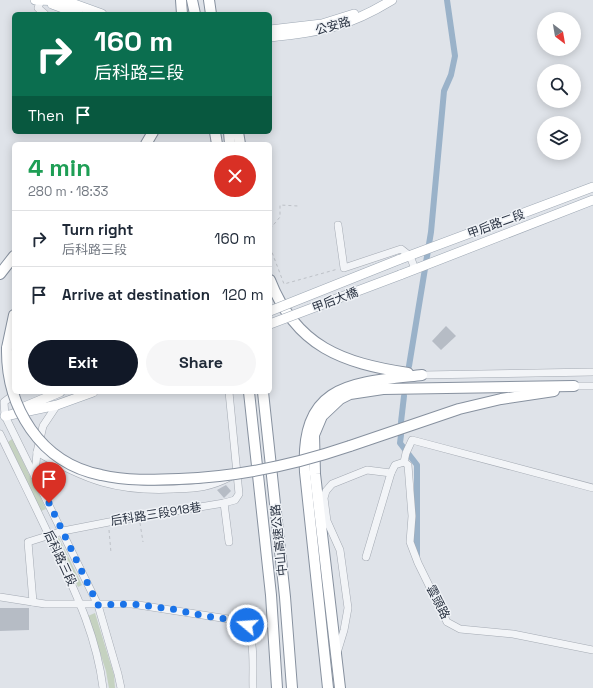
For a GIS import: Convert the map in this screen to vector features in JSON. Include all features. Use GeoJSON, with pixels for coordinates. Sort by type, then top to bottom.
{"type":"FeatureCollection","features":[{"type":"Feature","properties":{"kind":"highway"},"geometry":{"type":"LineString","coordinates":[[182,0],[182,12]]}},
{"type":"Feature","properties":{"kind":"highway"},"geometry":{"type":"LineString","coordinates":[[192,0],[195,12]]}},
{"type":"Feature","properties":{"kind":"highway"},"geometry":{"type":"LineString","coordinates":[[209,0],[211,12]]}},
{"type":"Feature","properties":{"kind":"highway"},"geometry":{"type":"LineString","coordinates":[[0,274],[12,259]]}},
{"type":"Feature","properties":{"kind":"highway"},"geometry":{"type":"LineString","coordinates":[[272,284],[280,302],[289,315],[305,333],[324,348],[355,363],[373,368],[422,375]]}},
{"type":"Feature","properties":{"kind":"highway"},"geometry":{"type":"LineString","coordinates":[[12,324],[7,348],[8,368],[12,389]]}},
{"type":"Feature","properties":{"kind":"highway"},"geometry":{"type":"LineString","coordinates":[[328,688],[305,472],[304,451],[310,423],[326,399],[343,388],[363,382],[422,375]]}},
{"type":"Feature","properties":{"kind":"highway"},"geometry":{"type":"LineString","coordinates":[[14,394],[19,410],[31,431],[57,456],[79,468],[100,475],[146,480],[228,476],[306,460],[458,409],[501,399],[551,392],[574,386]]}},
{"type":"Feature","properties":{"kind":"highway"},"geometry":{"type":"LineString","coordinates":[[340,688],[313,446],[317,426],[330,406],[350,394],[383,389],[574,386]]}},
{"type":"Feature","properties":{"kind":"highway","name":"中山高速公路"},"geometry":{"type":"LineString","coordinates":[[249,394],[271,595],[277,688]]}},
{"type":"Feature","properties":{"kind":"highway","name":"中山高速公路"},"geometry":{"type":"LineString","coordinates":[[263,394],[285,597],[292,688]]}},
{"type":"Feature","properties":{"kind":"main road"},"geometry":{"type":"LineString","coordinates":[[35,0],[66,1],[96,12]]}},
{"type":"Feature","properties":{"kind":"main road"},"geometry":{"type":"LineString","coordinates":[[41,0],[74,12]]}},
{"type":"Feature","properties":{"kind":"main road","name":"公安路"},"geometry":{"type":"LineString","coordinates":[[272,30],[322,24],[348,17],[380,0]]}},
{"type":"Feature","properties":{"kind":"main road","name":"公安路"},"geometry":{"type":"LineString","coordinates":[[272,37],[324,30],[343,24],[392,0]]}},
{"type":"Feature","properties":{"kind":"main road","name":"甲后路二段"},"geometry":{"type":"LineString","coordinates":[[398,260],[593,187]]}},
{"type":"Feature","properties":{"kind":"main road","name":"甲后路二段"},"geometry":{"type":"LineString","coordinates":[[400,275],[593,200]]}},
{"type":"Feature","properties":{"kind":"main road","name":"甲后大橋"},"geometry":{"type":"LineString","coordinates":[[272,310],[398,260]]}},
{"type":"Feature","properties":{"kind":"main road","name":"甲后大橋"},"geometry":{"type":"LineString","coordinates":[[272,323],[400,275]]}},
{"type":"Feature","properties":{"kind":"main road"},"geometry":{"type":"LineString","coordinates":[[3,416],[56,394]]}},
{"type":"Feature","properties":{"kind":"main road"},"geometry":{"type":"LineString","coordinates":[[3,416],[57,406],[88,394]]}},
{"type":"Feature","properties":{"kind":"street"},"geometry":{"type":"LineString","coordinates":[[41,0],[38,8],[43,12]]}},
{"type":"Feature","properties":{"kind":"street"},"geometry":{"type":"LineString","coordinates":[[338,225],[344,268],[401,249],[410,256],[415,269]]}},
{"type":"Feature","properties":{"kind":"street"},"geometry":{"type":"LineString","coordinates":[[422,375],[593,372]]}},
{"type":"Feature","properties":{"kind":"street"},"geometry":{"type":"LineString","coordinates":[[574,386],[593,386]]}},
{"type":"Feature","properties":{"kind":"street"},"geometry":{"type":"LineString","coordinates":[[3,416],[4,402],[15,394]]}},
{"type":"Feature","properties":{"kind":"street","name":"后科路三段918巷"},"geometry":{"type":"LineString","coordinates":[[33,602],[28,542],[63,531],[236,500],[239,494],[229,394]]}},
{"type":"Feature","properties":{"kind":"street"},"geometry":{"type":"LineString","coordinates":[[35,475],[37,452],[43,426],[57,406]]}},
{"type":"Feature","properties":{"kind":"street","name":"后科路三段"},"geometry":{"type":"LineString","coordinates":[[3,416],[35,475],[98,605],[118,674],[120,688]]}},
{"type":"Feature","properties":{"kind":"street","name":"后科路三段"},"geometry":{"type":"LineString","coordinates":[[0,434],[81,604],[93,637],[101,667],[104,688]]}},
{"type":"Feature","properties":{"kind":"street","name":"雲頭路"},"geometry":{"type":"LineString","coordinates":[[593,488],[412,440],[404,462],[408,465],[412,516],[410,542],[447,622],[460,629],[513,634],[593,650]]}},
{"type":"Feature","properties":{"kind":"street"},"geometry":{"type":"LineString","coordinates":[[37,452],[66,469],[102,483],[133,489],[158,490],[208,487],[237,473]]}},
{"type":"Feature","properties":{"kind":"street"},"geometry":{"type":"LineString","coordinates":[[366,557],[391,473],[395,465],[404,462]]}},
{"type":"Feature","properties":{"kind":"street"},"geometry":{"type":"LineString","coordinates":[[336,654],[344,630],[348,608],[340,550],[327,521],[324,498],[326,491],[332,484],[367,470],[391,473]]}},
{"type":"Feature","properties":{"kind":"street"},"geometry":{"type":"LineString","coordinates":[[224,503],[228,542]]}},
{"type":"Feature","properties":{"kind":"street"},"geometry":{"type":"LineString","coordinates":[[0,597],[33,602],[98,605],[132,604],[241,621],[247,625],[251,636],[253,688]]}},
{"type":"Feature","properties":{"kind":"path"},"geometry":{"type":"LineString","coordinates":[[272,227],[280,217],[280,205],[298,206]]}},
{"type":"Feature","properties":{"kind":"path"},"geometry":{"type":"LineString","coordinates":[[272,252],[284,284],[344,268]]}},
{"type":"Feature","properties":{"kind":"path"},"geometry":{"type":"LineString","coordinates":[[139,518],[143,542]]}},
{"type":"Feature","properties":{"kind":"path"},"geometry":{"type":"LineString","coordinates":[[109,522],[111,553]]}},
{"type":"Feature","properties":{"kind":"green space"},"geometry":{"type":"Polygon","coordinates":[[[12,439],[46,509],[41,511],[8,442],[12,439]]]}},
{"type":"Feature","properties":{"kind":"green space"},"geometry":{"type":"Polygon","coordinates":[[[58,536],[82,585],[78,587],[55,537],[58,536]]]}},
{"type":"Feature","properties":{"kind":"green space"},"geometry":{"type":"Polygon","coordinates":[[[95,613],[114,675],[115,688],[109,688],[106,671],[88,616],[95,613]]]}},
{"type":"Feature","properties":{"kind":"building"},"geometry":{"type":"Polygon","coordinates":[[[446,326],[456,336],[441,350],[432,341],[446,326]]]}},
{"type":"Feature","properties":{"kind":"building"},"geometry":{"type":"Polygon","coordinates":[[[226,485],[231,491],[224,498],[217,490],[226,485]]]}},
{"type":"Feature","properties":{"kind":"building"},"geometry":{"type":"Polygon","coordinates":[[[0,608],[29,608],[29,630],[0,631],[0,608]]]}},
{"type":"Feature","properties":{"kind":"waterway"},"geometry":{"type":"LineString","coordinates":[[409,366],[431,232],[444,91],[451,75],[455,56],[447,0]]}},
{"type":"Feature","properties":{"kind":"waterway"},"geometry":{"type":"LineString","coordinates":[[401,422],[404,396]]}},
{"type":"Feature","properties":{"kind":"waterway"},"geometry":{"type":"LineString","coordinates":[[401,435],[400,443],[417,465],[417,555]]}},
{"type":"Feature","properties":{"kind":"route"},"geometry":{"type":"LineString","coordinates":[[49,503],[98,605],[132,604],[172,609],[205,616],[241,621],[247,625]]}}]}
